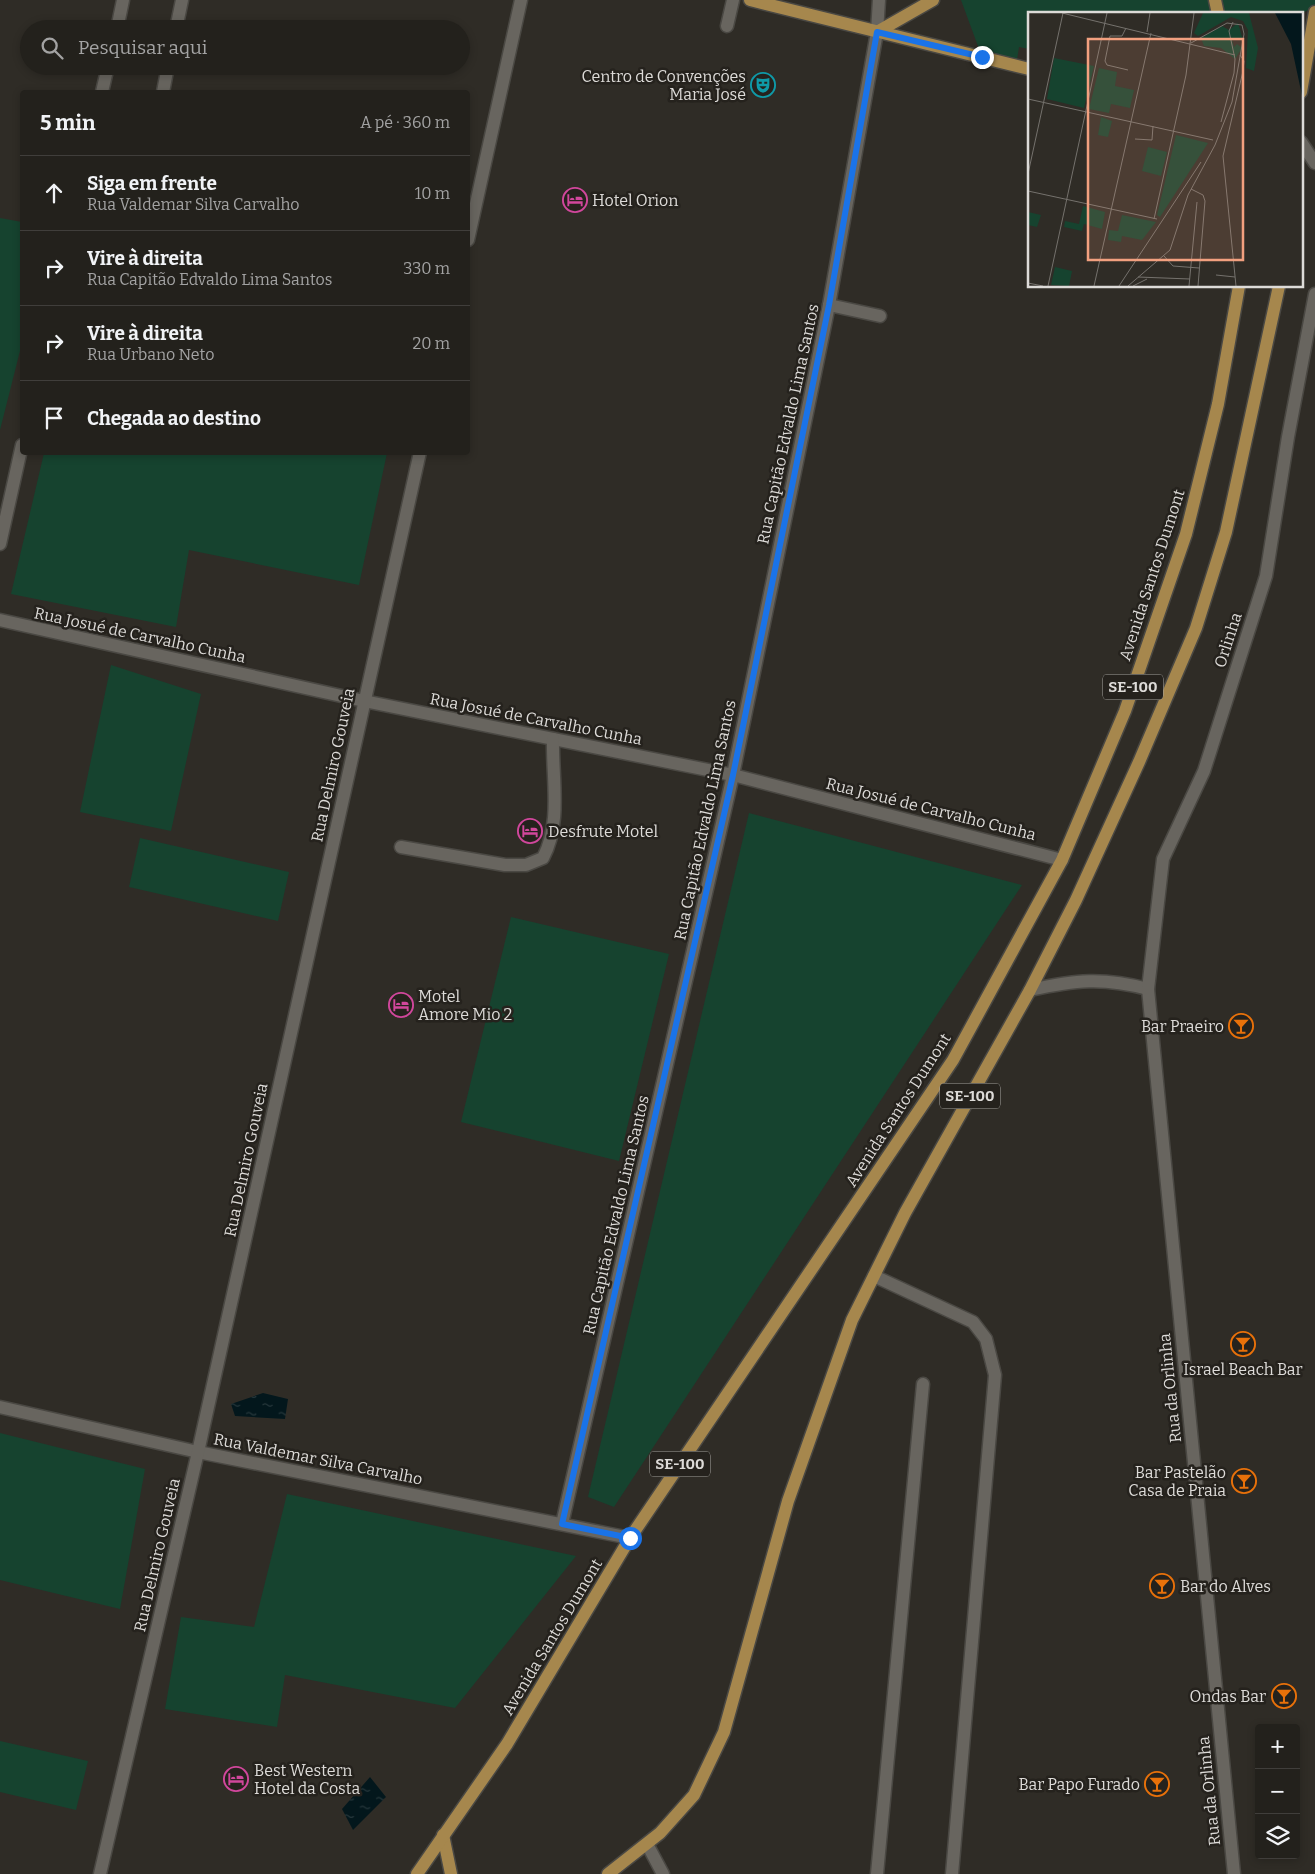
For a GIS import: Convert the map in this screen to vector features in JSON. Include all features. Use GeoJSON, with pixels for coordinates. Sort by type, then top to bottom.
{"type":"FeatureCollection","features":[{"type":"Feature","properties":{"kind":"main road"},"geometry":{"type":"LineString","coordinates":[[750,0],[1028,69]]}},
{"type":"Feature","properties":{"kind":"main road"},"geometry":{"type":"LineString","coordinates":[[877,32],[933,0]]}},
{"type":"Feature","properties":{"kind":"main road"},"geometry":{"type":"LineString","coordinates":[[1302,86],[1315,12]]}},
{"type":"Feature","properties":{"kind":"main road","name":"Avenida Santos Dumont"},"geometry":{"type":"LineString","coordinates":[[416,1874],[507,1744],[630,1538],[953,1060],[1062,860],[1125,711],[1186,534],[1218,404],[1239,288]]}},
{"type":"Feature","properties":{"kind":"main road","name":"SE-100"},"geometry":{"type":"LineString","coordinates":[[608,1874],[660,1833],[694,1795],[724,1732],[788,1501],[852,1320],[905,1213],[1030,990],[1076,900],[1139,762],[1196,628],[1226,532],[1279,288]]}},
{"type":"Feature","properties":{"kind":"main road"},"geometry":{"type":"LineString","coordinates":[[443,1835],[451,1874]]}},
{"type":"Feature","properties":{"kind":"street"},"geometry":{"type":"LineString","coordinates":[[119,20],[123,0]]}},
{"type":"Feature","properties":{"kind":"street"},"geometry":{"type":"LineString","coordinates":[[178,20],[182,0]]}},
{"type":"Feature","properties":{"kind":"street"},"geometry":{"type":"LineString","coordinates":[[470,231],[521,0]]}},
{"type":"Feature","properties":{"kind":"street"},"geometry":{"type":"LineString","coordinates":[[727,26],[733,0]]}},
{"type":"Feature","properties":{"kind":"street","name":"Rua Capitão Edvaldo Lima Santos"},"geometry":{"type":"LineString","coordinates":[[562,1524],[733,775],[829,305],[877,32],[880,0]]}},
{"type":"Feature","properties":{"kind":"street"},"geometry":{"type":"LineString","coordinates":[[102,90],[106,75]]}},
{"type":"Feature","properties":{"kind":"street"},"geometry":{"type":"LineString","coordinates":[[163,90],[166,75]]}},
{"type":"Feature","properties":{"kind":"street"},"geometry":{"type":"LineString","coordinates":[[1302,144],[1315,163]]}},
{"type":"Feature","properties":{"kind":"street","name":"Orlinha"},"geometry":{"type":"LineString","coordinates":[[1148,988],[1163,859],[1204,771],[1266,576],[1288,437],[1315,294]]}},
{"type":"Feature","properties":{"kind":"street"},"geometry":{"type":"LineString","coordinates":[[829,305],[880,316]]}},
{"type":"Feature","properties":{"kind":"street"},"geometry":{"type":"LineString","coordinates":[[0,544],[20,454]]}},
{"type":"Feature","properties":{"kind":"street","name":"Rua Delmiro Gouveia"},"geometry":{"type":"LineString","coordinates":[[100,1874],[198,1452],[419,455]]}},
{"type":"Feature","properties":{"kind":"street","name":"Rua Josué de Carvalho Cunha"},"geometry":{"type":"LineString","coordinates":[[0,620],[364,701],[733,775],[1062,860]]}},
{"type":"Feature","properties":{"kind":"street"},"geometry":{"type":"LineString","coordinates":[[401,847],[505,865],[526,865],[543,858],[552,842],[555,811],[553,739]]}},
{"type":"Feature","properties":{"kind":"street"},"geometry":{"type":"LineString","coordinates":[[1030,990],[1088,980],[1121,982],[1148,988]]}},
{"type":"Feature","properties":{"kind":"street","name":"Rua da Orlinha"},"geometry":{"type":"LineString","coordinates":[[1148,988],[1234,1874]]}},
{"type":"Feature","properties":{"kind":"street"},"geometry":{"type":"LineString","coordinates":[[874,1276],[973,1322],[986,1339],[995,1375],[952,1874]]}},
{"type":"Feature","properties":{"kind":"street"},"geometry":{"type":"LineString","coordinates":[[877,1874],[924,1384]]}},
{"type":"Feature","properties":{"kind":"street","name":"Rua Valdemar Silva Carvalho"},"geometry":{"type":"LineString","coordinates":[[0,1407],[198,1452],[630,1538]]}},
{"type":"Feature","properties":{"kind":"street"},"geometry":{"type":"LineString","coordinates":[[647,1844],[663,1874]]}},
{"type":"Feature","properties":{"kind":"green space"},"geometry":{"type":"Polygon","coordinates":[[[961,0],[1213,0],[1216,12],[1028,12],[1028,49],[1019,47],[1016,66],[982,57],[961,0]]]}},
{"type":"Feature","properties":{"kind":"green space"},"geometry":{"type":"Polygon","coordinates":[[[1215,0],[1315,0],[1315,7],[1302,13],[1225,12],[1217,9],[1215,0]]]}},
{"type":"Feature","properties":{"kind":"green space"},"geometry":{"type":"Polygon","coordinates":[[[0,218],[20,222],[20,351],[0,430],[0,218]]]}},
{"type":"Feature","properties":{"kind":"green space"},"geometry":{"type":"Polygon","coordinates":[[[43,455],[387,455],[359,585],[189,550],[176,627],[11,594],[43,455]]]}},
{"type":"Feature","properties":{"kind":"green space"},"geometry":{"type":"Polygon","coordinates":[[[111,665],[201,694],[171,831],[80,812],[111,665]]]}},
{"type":"Feature","properties":{"kind":"green space"},"geometry":{"type":"Polygon","coordinates":[[[749,813],[1022,885],[614,1507],[588,1497],[749,813]]]}},
{"type":"Feature","properties":{"kind":"green space"},"geometry":{"type":"Polygon","coordinates":[[[140,838],[289,872],[278,921],[129,887],[140,838]]]}},
{"type":"Feature","properties":{"kind":"green space"},"geometry":{"type":"Polygon","coordinates":[[[511,917],[669,954],[619,1161],[461,1122],[511,917]]]}},
{"type":"Feature","properties":{"kind":"green space"},"geometry":{"type":"Polygon","coordinates":[[[0,1433],[145,1469],[120,1609],[0,1580],[0,1433]]]}},
{"type":"Feature","properties":{"kind":"green space"},"geometry":{"type":"Polygon","coordinates":[[[287,1494],[576,1556],[455,1708],[285,1675],[277,1727],[165,1709],[181,1617],[254,1627],[287,1494]]]}},
{"type":"Feature","properties":{"kind":"green space"},"geometry":{"type":"Polygon","coordinates":[[[0,1741],[88,1761],[76,1810],[0,1792],[0,1741]]]}},
{"type":"Feature","properties":{"kind":"water"},"geometry":{"type":"Polygon","coordinates":[[[263,1393],[288,1399],[285,1419],[235,1416],[231,1404],[263,1393]]]}},
{"type":"Feature","properties":{"kind":"water"},"geometry":{"type":"Polygon","coordinates":[[[370,1777],[386,1797],[353,1830],[342,1809],[370,1777]]]}},
{"type":"Feature","properties":{"kind":"place","name":"Centro de Convenções Maria José"},"geometry":{"type":"Point","coordinates":[763,85]}},
{"type":"Feature","properties":{"kind":"place","name":"Hotel Orion"},"geometry":{"type":"Point","coordinates":[575,200]}},
{"type":"Feature","properties":{"kind":"place","name":"Desfrute Motel"},"geometry":{"type":"Point","coordinates":[530,831]}},
{"type":"Feature","properties":{"kind":"place","name":"Motel Amore Mio 2"},"geometry":{"type":"Point","coordinates":[401,1005]}},
{"type":"Feature","properties":{"kind":"place","name":"Bar Praeiro"},"geometry":{"type":"Point","coordinates":[1241,1026]}},
{"type":"Feature","properties":{"kind":"place","name":"Israel Beach Bar"},"geometry":{"type":"Point","coordinates":[1243,1344]}},
{"type":"Feature","properties":{"kind":"place","name":"Bar Pastelão Casa de Praia"},"geometry":{"type":"Point","coordinates":[1244,1481]}},
{"type":"Feature","properties":{"kind":"place","name":"Bar do Alves"},"geometry":{"type":"Point","coordinates":[1162,1586]}},
{"type":"Feature","properties":{"kind":"place","name":"Ondas Bar"},"geometry":{"type":"Point","coordinates":[1284,1696]}},
{"type":"Feature","properties":{"kind":"place","name":"Best Western Hotel da Costa"},"geometry":{"type":"Point","coordinates":[236,1779]}},
{"type":"Feature","properties":{"kind":"place","name":"Bar Papo Furado"},"geometry":{"type":"Point","coordinates":[1157,1784]}},
{"type":"Feature","properties":{"kind":"route"},"geometry":{"type":"LineString","coordinates":[[630,1538],[562,1524],[733,775],[829,305],[877,32],[982,57]]}}]}
